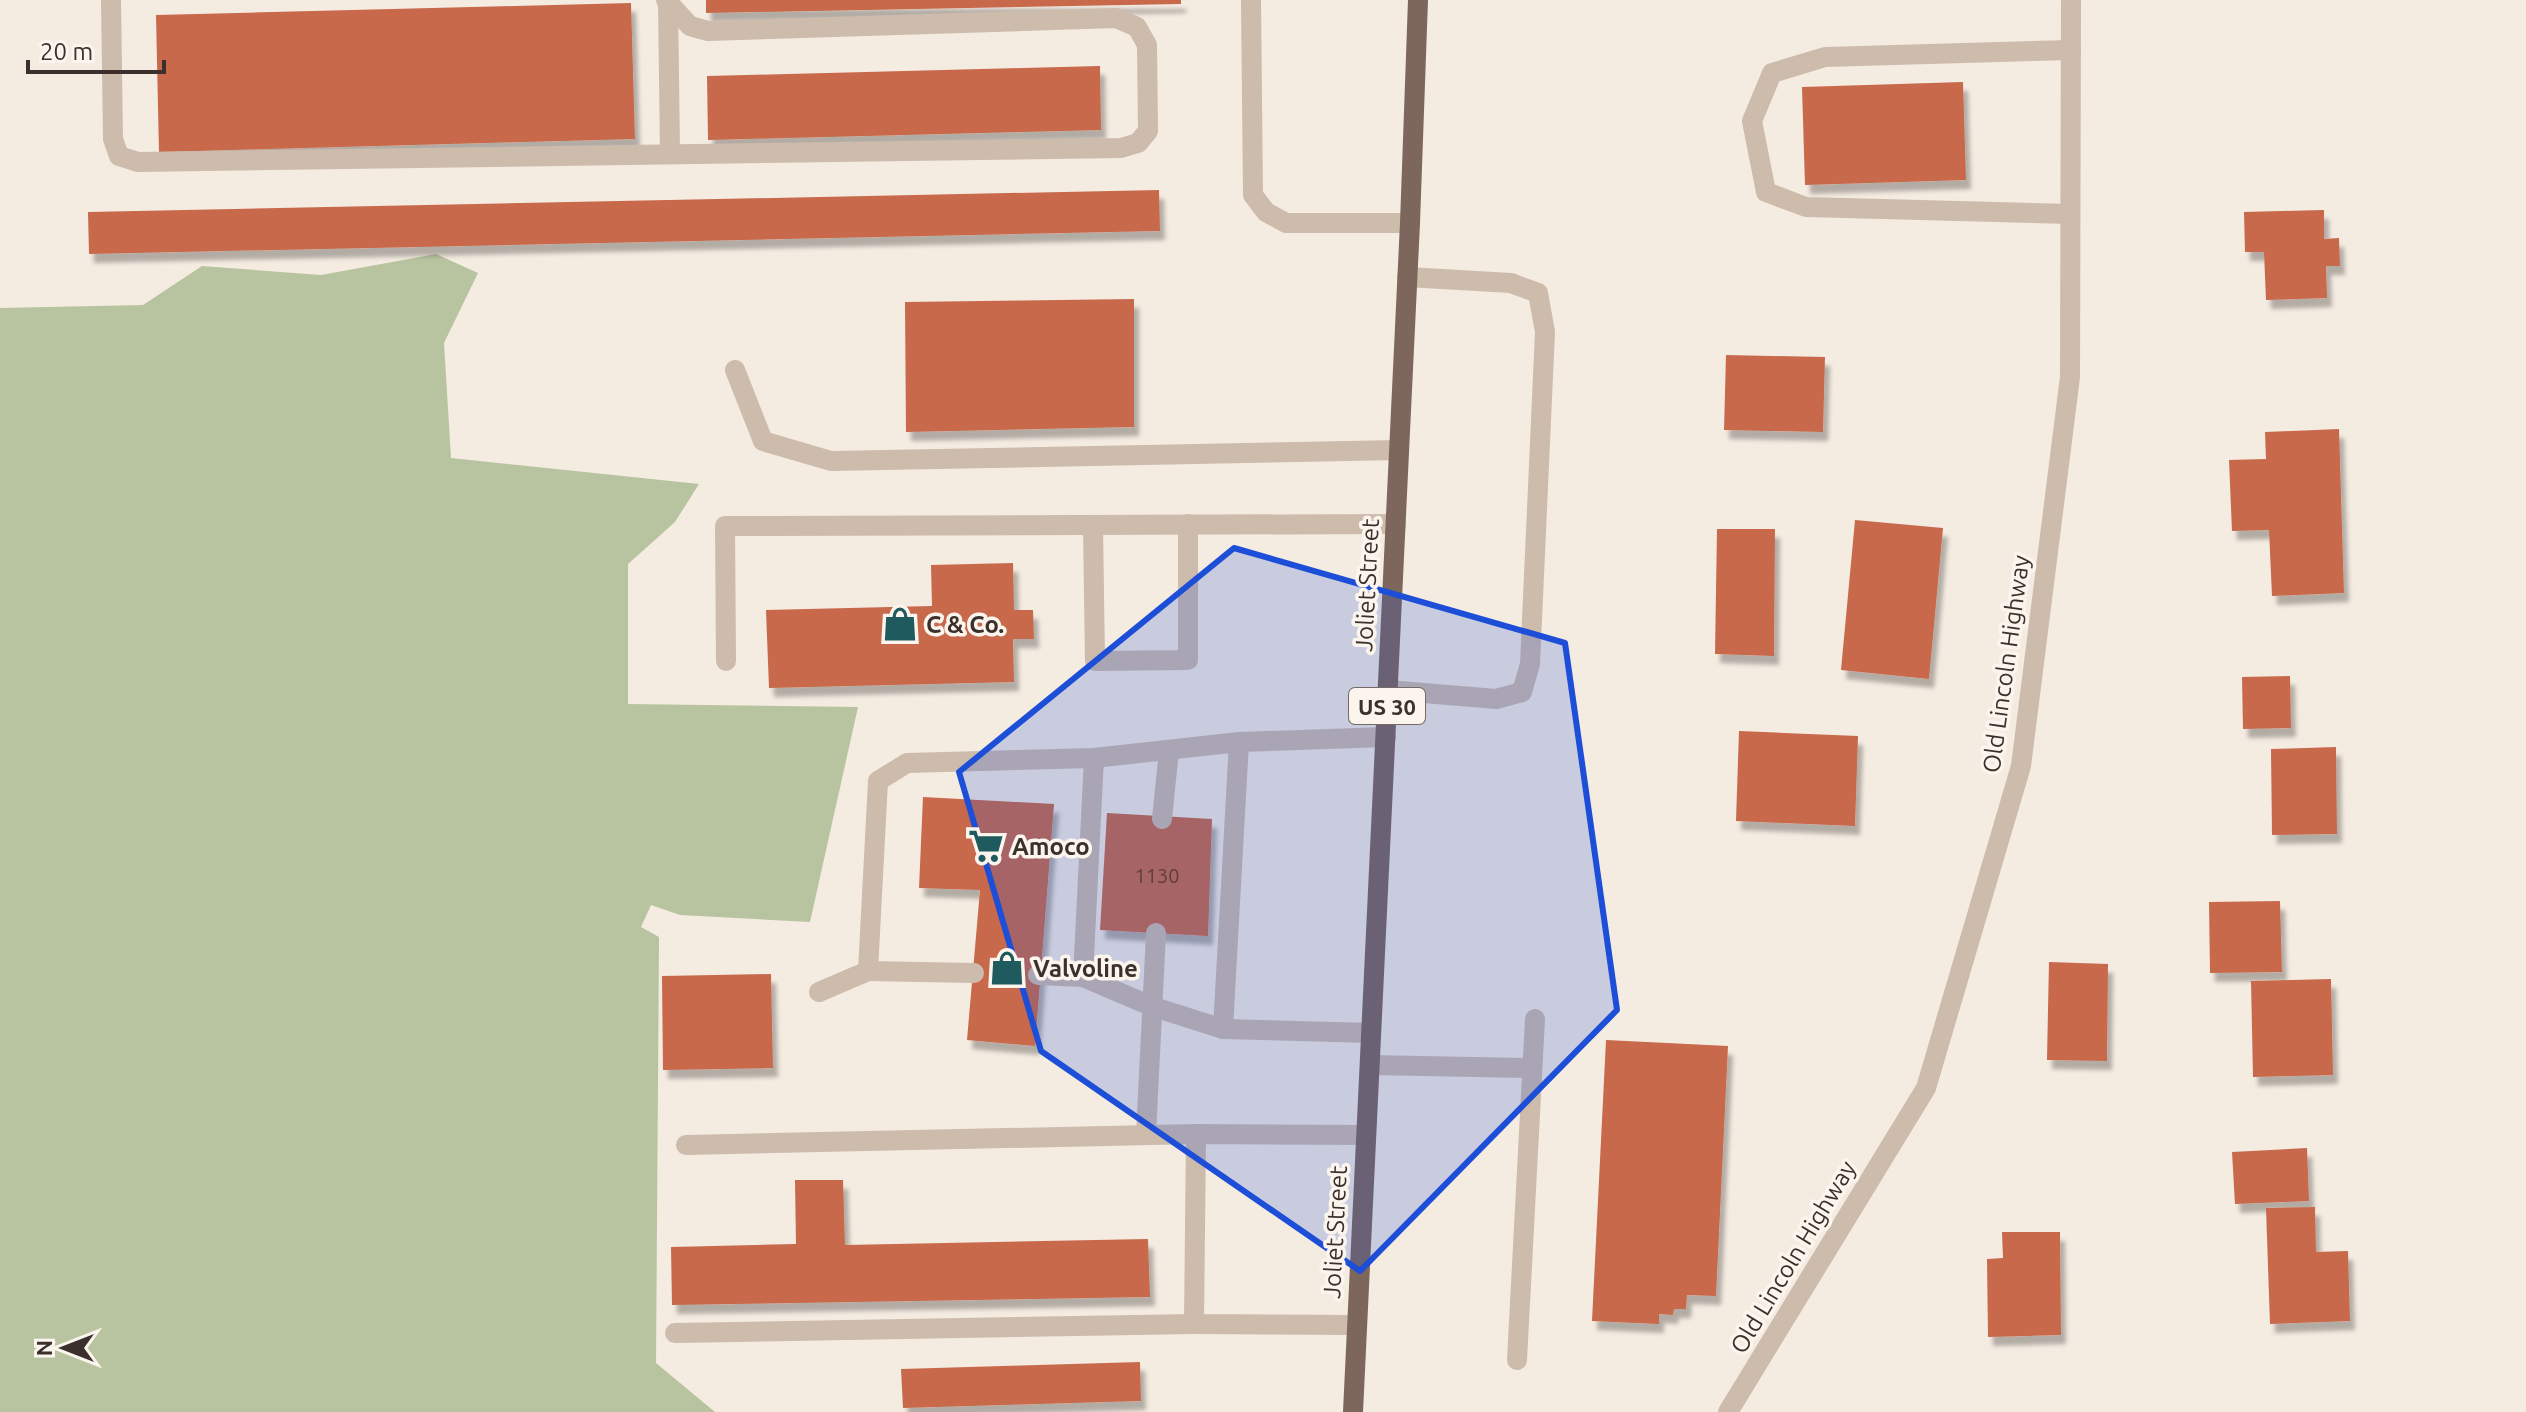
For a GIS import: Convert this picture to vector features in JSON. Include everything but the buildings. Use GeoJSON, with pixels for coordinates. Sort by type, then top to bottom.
{"type":"FeatureCollection","features":[{"type":"Feature","properties":{"kind":"main road","name":"Joliet Street"},"geometry":{"type":"LineString","coordinates":[[1353,1412],[1418,0]]}},
{"type":"Feature","properties":{"kind":"street"},"geometry":{"type":"LineString","coordinates":[[111,0],[113,139],[119,156],[138,162],[1121,148],[1138,143],[1148,131],[1147,45],[1137,27],[1116,18],[708,31],[690,26],[667,1]]}},
{"type":"Feature","properties":{"kind":"street"},"geometry":{"type":"LineString","coordinates":[[1251,0],[1253,195],[1266,212],[1286,223],[1410,223]]}},
{"type":"Feature","properties":{"kind":"street","name":"Old Lincoln Highway"},"geometry":{"type":"LineString","coordinates":[[1728,1412],[1926,1088],[2021,766],[2070,377],[2071,0]]}},
{"type":"Feature","properties":{"kind":"street"},"geometry":{"type":"LineString","coordinates":[[667,1],[670,154]]}},
{"type":"Feature","properties":{"kind":"street"},"geometry":{"type":"LineString","coordinates":[[2070,214],[1806,207],[1766,192],[1752,121],[1772,73],[1825,57],[2071,50]]}},
{"type":"Feature","properties":{"kind":"street"},"geometry":{"type":"LineString","coordinates":[[1388,690],[1496,699],[1522,692],[1530,664],[1545,332],[1538,293],[1511,283],[1407,277]]}},
{"type":"Feature","properties":{"kind":"street"},"geometry":{"type":"LineString","coordinates":[[735,370],[763,441],[831,461],[1399,450]]}},
{"type":"Feature","properties":{"kind":"street"},"geometry":{"type":"LineString","coordinates":[[1093,525],[1095,661],[1188,660],[1188,524]]}},
{"type":"Feature","properties":{"kind":"street"},"geometry":{"type":"LineString","coordinates":[[726,661],[725,526],[1396,524]]}},
{"type":"Feature","properties":{"kind":"street"},"geometry":{"type":"LineString","coordinates":[[868,971],[878,781],[907,763],[1094,758],[1239,742],[1386,737]]}},
{"type":"Feature","properties":{"kind":"street"},"geometry":{"type":"LineString","coordinates":[[1223,1029],[1239,742]]}},
{"type":"Feature","properties":{"kind":"street"},"geometry":{"type":"LineString","coordinates":[[1162,819],[1169,750]]}},
{"type":"Feature","properties":{"kind":"street"},"geometry":{"type":"LineString","coordinates":[[1083,977],[1094,758]]}},
{"type":"Feature","properties":{"kind":"street"},"geometry":{"type":"LineString","coordinates":[[1146,1135],[1156,933]]}},
{"type":"Feature","properties":{"kind":"street"},"geometry":{"type":"LineString","coordinates":[[819,992],[868,971],[974,973]]}},
{"type":"Feature","properties":{"kind":"street"},"geometry":{"type":"LineString","coordinates":[[1038,975],[1083,977],[1151,1006],[1223,1029],[1371,1033]]}},
{"type":"Feature","properties":{"kind":"street"},"geometry":{"type":"LineString","coordinates":[[1517,1360],[1535,1019]]}},
{"type":"Feature","properties":{"kind":"street"},"geometry":{"type":"LineString","coordinates":[[1370,1065],[1532,1068]]}},
{"type":"Feature","properties":{"kind":"street"},"geometry":{"type":"LineString","coordinates":[[1194,1324],[1196,1134]]}},
{"type":"Feature","properties":{"kind":"street"},"geometry":{"type":"LineString","coordinates":[[686,1145],[1196,1134],[1366,1135]]}},
{"type":"Feature","properties":{"kind":"street"},"geometry":{"type":"LineString","coordinates":[[675,1333],[1194,1324],[1357,1325]]}},
{"type":"Feature","properties":{"kind":"highlighted area"},"geometry":{"type":"Polygon","coordinates":[[[1234,548],[1565,643],[1617,1010],[1360,1271],[1041,1051],[959,772],[1234,548]]]}},
{"type":"Feature","properties":{"kind":"green space"},"geometry":{"type":"Polygon","coordinates":[[[436,254],[478,273],[444,343],[451,458],[699,484],[675,522],[628,564],[628,704],[858,707],[810,922],[680,915],[651,905],[641,927],[659,937],[656,1363],[715,1412],[0,1412],[0,308],[143,305],[202,266],[321,275],[436,254]]]}},
{"type":"Feature","properties":{"kind":"place","name":"C & Co."},"geometry":{"type":"Point","coordinates":[900,624]}},
{"type":"Feature","properties":{"kind":"place","name":"Amoco"},"geometry":{"type":"Point","coordinates":[986,846]}},
{"type":"Feature","properties":{"kind":"place","name":"Valvoline"},"geometry":{"type":"Point","coordinates":[1007,968]}}]}
